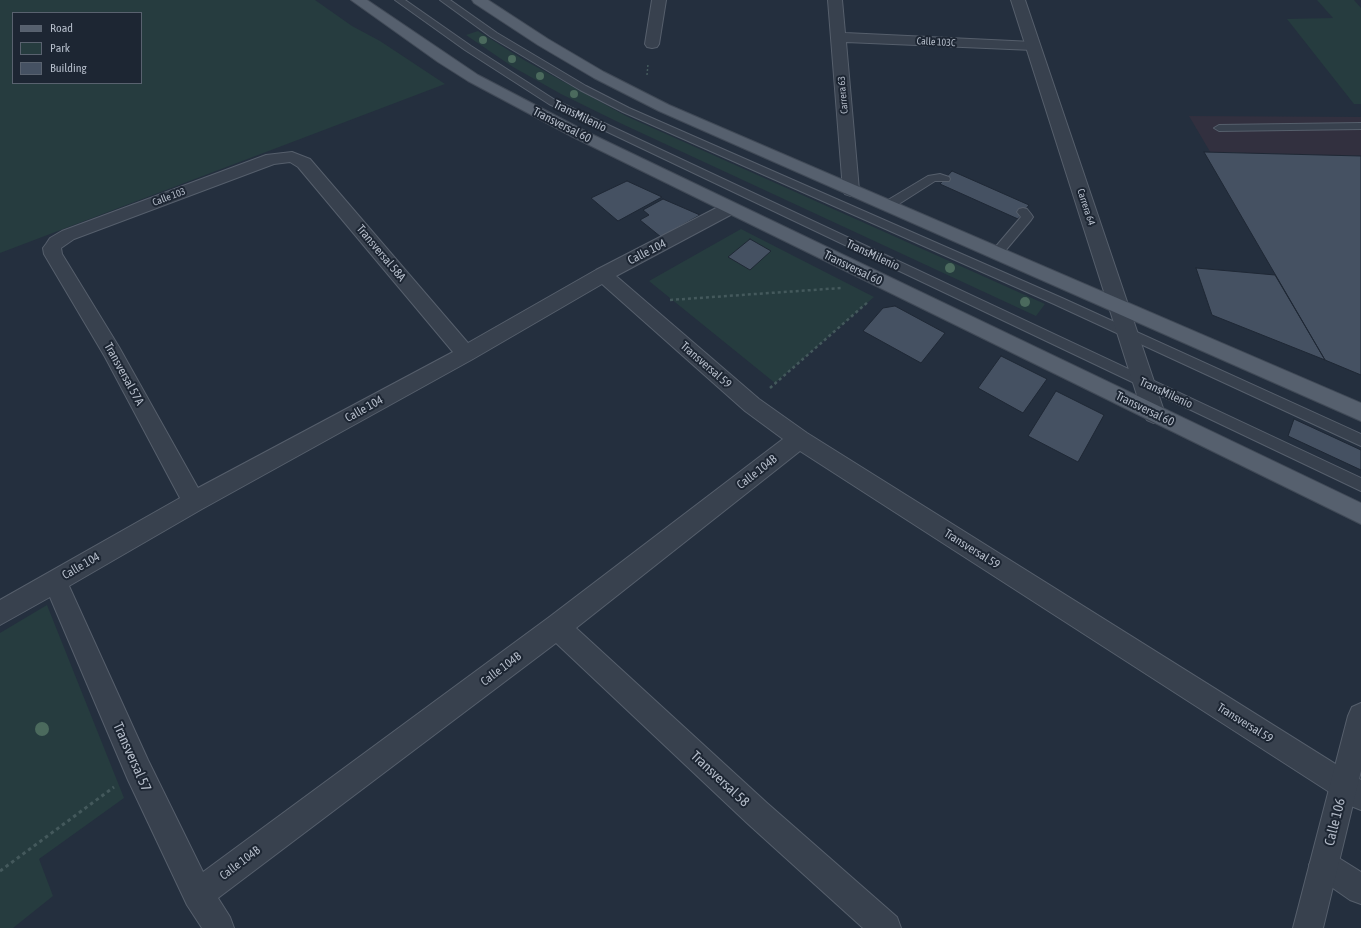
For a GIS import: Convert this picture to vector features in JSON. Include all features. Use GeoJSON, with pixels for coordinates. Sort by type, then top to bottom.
{"type":"FeatureCollection","features":[{"type":"Feature","properties":{"kind":"main road","name":"Transversal 60"},"geometry":{"type":"LineString","coordinates":[[358,0],[473,78],[579,134],[1361,514]]}},
{"type":"Feature","properties":{"kind":"main road"},"geometry":{"type":"LineString","coordinates":[[480,0],[543,42],[605,78],[664,108],[1119,308],[1361,412]]}},
{"type":"Feature","properties":{"kind":"street"},"geometry":{"type":"LineString","coordinates":[[652,44],[660,0]]}},
{"type":"Feature","properties":{"kind":"street","name":"Carrera 63"},"geometry":{"type":"LineString","coordinates":[[835,0],[851,190]]}},
{"type":"Feature","properties":{"kind":"street","name":"Carrera 64"},"geometry":{"type":"LineString","coordinates":[[1018,0],[1154,414]]}},
{"type":"Feature","properties":{"kind":"street","name":"Calle 103C"},"geometry":{"type":"LineString","coordinates":[[838,37],[1033,46]]}},
{"type":"Feature","properties":{"kind":"street","name":"Calle 103"},"geometry":{"type":"LineString","coordinates":[[52,248],[56,242],[68,235],[272,159],[292,157]]}},
{"type":"Feature","properties":{"kind":"street","name":"Transversal 58A"},"geometry":{"type":"LineString","coordinates":[[292,157],[304,163],[466,354]]}},
{"type":"Feature","properties":{"kind":"street","name":"Calle 104"},"geometry":{"type":"LineString","coordinates":[[0,614],[194,502],[466,354],[603,275],[730,208]]}},
{"type":"Feature","properties":{"kind":"street","name":"Transversal 57A"},"geometry":{"type":"LineString","coordinates":[[52,248],[53,254],[112,352],[194,502]]}},
{"type":"Feature","properties":{"kind":"street","name":"Transversal 59"},"geometry":{"type":"LineString","coordinates":[[603,275],[752,405],[799,439],[1353,791]]}},
{"type":"Feature","properties":{"kind":"street","name":"Calle 104B"},"geometry":{"type":"LineString","coordinates":[[198,894],[558,627],[799,439]]}},
{"type":"Feature","properties":{"kind":"street","name":"Transversal 57"},"geometry":{"type":"LineString","coordinates":[[55,581],[138,770],[198,894],[219,928]]}},
{"type":"Feature","properties":{"kind":"street","name":"Transversal 58"},"geometry":{"type":"LineString","coordinates":[[558,627],[757,813],[886,928]]}},
{"type":"Feature","properties":{"kind":"street","name":"Calle 106"},"geometry":{"type":"LineString","coordinates":[[1308,928],[1324,865],[1353,791],[1361,716]]}},
{"type":"Feature","properties":{"kind":"street"},"geometry":{"type":"LineString","coordinates":[[1324,865],[1361,889]]}},
{"type":"Feature","properties":{"kind":"lane","name":"TransMilenio"},"geometry":{"type":"LineString","coordinates":[[399,0],[468,48],[552,102],[1361,485]]}},
{"type":"Feature","properties":{"kind":"lane"},"geometry":{"type":"LineString","coordinates":[[444,0],[494,35],[583,88],[626,110],[1051,298],[1361,440]]}},
{"type":"Feature","properties":{"kind":"lane"},"geometry":{"type":"LineString","coordinates":[[1219,128],[1361,126]]}},
{"type":"Feature","properties":{"kind":"lane"},"geometry":{"type":"LineString","coordinates":[[887,206],[932,178],[940,177],[945,179]]}},
{"type":"Feature","properties":{"kind":"lane"},"geometry":{"type":"LineString","coordinates":[[996,254],[1027,217],[1023,212]]}},
{"type":"Feature","properties":{"kind":"path"},"geometry":{"type":"LineString","coordinates":[[635,302],[844,288]]}},
{"type":"Feature","properties":{"kind":"path"},"geometry":{"type":"LineString","coordinates":[[752,405],[874,297]]}},
{"type":"Feature","properties":{"kind":"path"},"geometry":{"type":"LineString","coordinates":[[0,871],[138,770]]}},
{"type":"Feature","properties":{"kind":"shaded area"},"geometry":{"type":"Polygon","coordinates":[[[1189,116],[1361,117],[1361,375],[1335,364],[1189,116]]]}},
{"type":"Feature","properties":{"kind":"green space"},"geometry":{"type":"Polygon","coordinates":[[[0,0],[315,0],[352,26],[380,41],[445,84],[0,253],[0,0]]]}},
{"type":"Feature","properties":{"kind":"green space"},"geometry":{"type":"Polygon","coordinates":[[[1317,0],[1354,0],[1361,8],[1361,104],[1354,104],[1287,19],[1333,18],[1317,0]]]}},
{"type":"Feature","properties":{"kind":"green space"},"geometry":{"type":"Polygon","coordinates":[[[478,31],[524,60],[626,116],[1045,304],[1036,316],[620,123],[561,94],[513,67],[466,35],[478,31]]]}},
{"type":"Feature","properties":{"kind":"green space"},"geometry":{"type":"Polygon","coordinates":[[[741,229],[874,297],[775,383],[649,281],[741,229]]]}},
{"type":"Feature","properties":{"kind":"green space"},"geometry":{"type":"Polygon","coordinates":[[[47,605],[124,798],[39,859],[53,896],[13,928],[0,928],[0,633],[47,605]]]}},
{"type":"Feature","properties":{"kind":"building"},"geometry":{"type":"Polygon","coordinates":[[[1204,152],[1361,156],[1361,375],[1325,360],[1204,152]]]}},
{"type":"Feature","properties":{"kind":"building"},"geometry":{"type":"Polygon","coordinates":[[[952,171],[1029,205],[1018,219],[940,184],[952,171]]]}},
{"type":"Feature","properties":{"kind":"building"},"geometry":{"type":"Polygon","coordinates":[[[627,181],[662,197],[618,221],[591,198],[627,181]]]}},
{"type":"Feature","properties":{"kind":"building"},"geometry":{"type":"Polygon","coordinates":[[[663,199],[700,215],[661,237],[640,220],[649,215],[643,210],[663,199]]]}},
{"type":"Feature","properties":{"kind":"building"},"geometry":{"type":"Polygon","coordinates":[[[750,239],[771,251],[750,270],[728,257],[750,239]]]}},
{"type":"Feature","properties":{"kind":"building"},"geometry":{"type":"Polygon","coordinates":[[[1196,268],[1275,275],[1325,360],[1212,315],[1196,268]]]}},
{"type":"Feature","properties":{"kind":"building"},"geometry":{"type":"Polygon","coordinates":[[[895,306],[945,333],[921,363],[863,331],[883,308],[895,306]]]}},
{"type":"Feature","properties":{"kind":"building"},"geometry":{"type":"Polygon","coordinates":[[[1001,356],[1047,379],[1023,413],[978,388],[1001,356]]]}},
{"type":"Feature","properties":{"kind":"building"},"geometry":{"type":"Polygon","coordinates":[[[1056,391],[1104,415],[1078,462],[1028,436],[1056,391]]]}},
{"type":"Feature","properties":{"kind":"building"},"geometry":{"type":"Polygon","coordinates":[[[1294,419],[1361,450],[1361,470],[1288,436],[1294,419]]]}}]}
